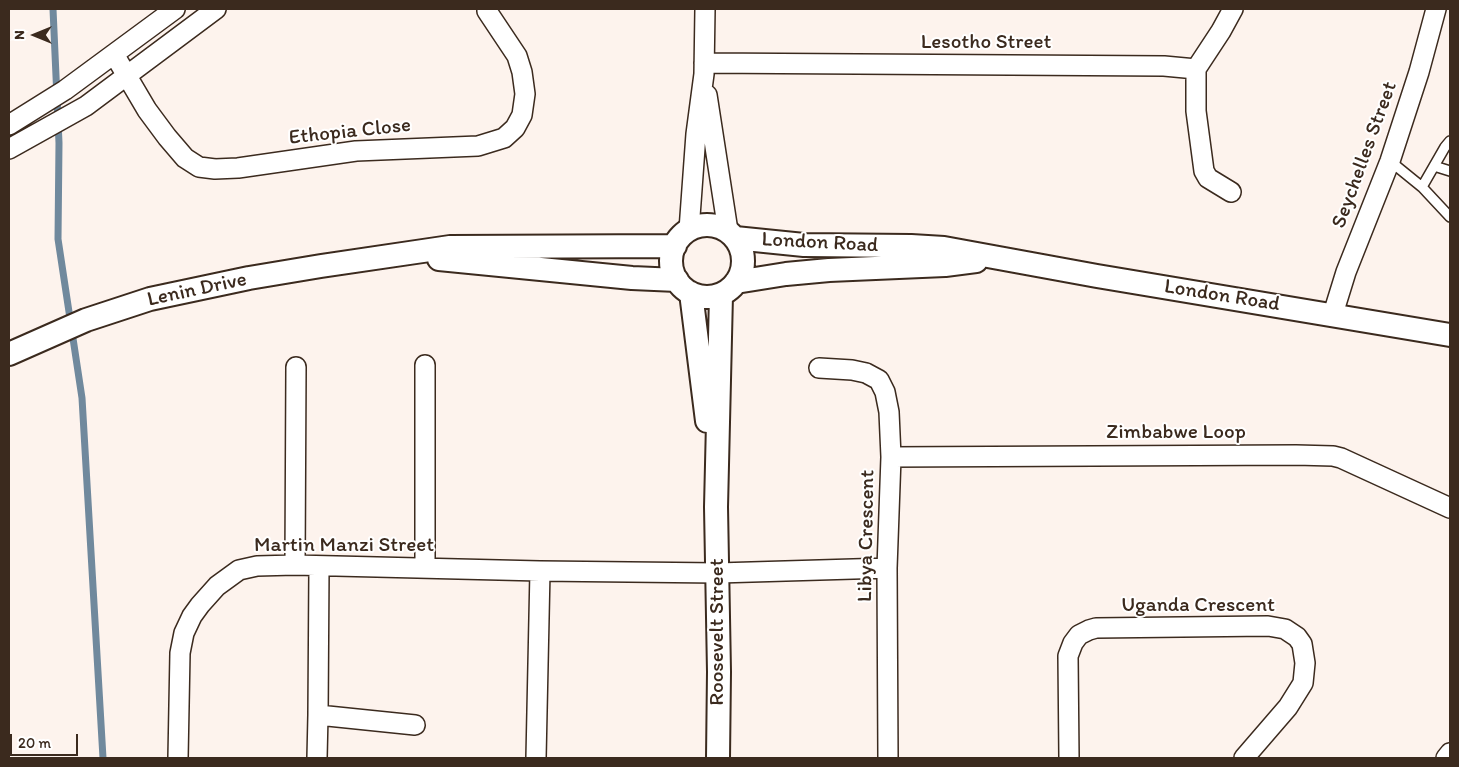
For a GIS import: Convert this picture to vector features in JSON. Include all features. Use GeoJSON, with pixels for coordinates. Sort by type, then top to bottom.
{"type":"FeatureCollection","features":[{"type":"Feature","properties":{"kind":"street"},"geometry":{"type":"LineString","coordinates":[[16,121],[65,90],[175,9]]}},
{"type":"Feature","properties":{"kind":"street"},"geometry":{"type":"LineString","coordinates":[[11,148],[67,118],[98,97],[216,9]]}},
{"type":"Feature","properties":{"kind":"street"},"geometry":{"type":"LineString","coordinates":[[394,254],[450,247],[682,238],[698,226],[708,225],[718,227],[731,235],[741,248],[742,272],[729,289],[711,297],[701,297],[684,286],[672,269],[672,257],[682,238],[696,134],[704,68],[705,9]]}},
{"type":"Feature","properties":{"kind":"street"},"geometry":{"type":"LineString","coordinates":[[1231,192],[1208,178],[1204,171],[1196,111],[1196,69],[1222,31],[1233,9]]}},
{"type":"Feature","properties":{"kind":"street","name":"Seychelles Street"},"geometry":{"type":"LineString","coordinates":[[1333,314],[1346,272],[1390,161],[1419,72],[1436,9]]}},
{"type":"Feature","properties":{"kind":"street","name":"Ethopia Close"},"geometry":{"type":"LineString","coordinates":[[111,56],[175,148],[185,158],[199,167],[215,169],[238,168],[356,151],[478,146],[504,138],[515,128],[522,115],[524,94],[522,72],[517,56],[487,11]]}},
{"type":"Feature","properties":{"kind":"street","name":"Lesotho Street"},"geometry":{"type":"LineString","coordinates":[[704,68],[1164,66],[1196,69]]}},
{"type":"Feature","properties":{"kind":"street"},"geometry":{"type":"LineString","coordinates":[[704,68],[731,235]]}},
{"type":"Feature","properties":{"kind":"street","name":"London Road"},"geometry":{"type":"LineString","coordinates":[[731,235],[790,244],[944,248],[1450,335]]}},
{"type":"Feature","properties":{"kind":"street"},"geometry":{"type":"LineString","coordinates":[[394,254],[632,278],[684,286]]}},
{"type":"Feature","properties":{"kind":"street","name":"Lenin Drive"},"geometry":{"type":"LineString","coordinates":[[15,351],[86,320],[120,308],[178,293],[249,278],[394,254]]}},
{"type":"Feature","properties":{"kind":"street","name":"London Road"},"geometry":{"type":"LineString","coordinates":[[729,289],[795,273],[873,267],[944,265],[994,258]]}},
{"type":"Feature","properties":{"kind":"street","name":"Roosevelt Street"},"geometry":{"type":"LineString","coordinates":[[684,286],[716,507]]}},
{"type":"Feature","properties":{"kind":"street","name":"Roosevelt Street"},"geometry":{"type":"LineString","coordinates":[[718,758],[720,672],[716,507],[729,289]]}},
{"type":"Feature","properties":{"kind":"street"},"geometry":{"type":"LineString","coordinates":[[425,365],[425,568]]}},
{"type":"Feature","properties":{"kind":"street"},"geometry":{"type":"LineString","coordinates":[[295,565],[296,367]]}},
{"type":"Feature","properties":{"kind":"street","name":"Libya Crescent"},"geometry":{"type":"LineString","coordinates":[[819,368],[852,370],[866,373],[879,380],[885,392],[889,412],[891,458],[887,568],[888,758]]}},
{"type":"Feature","properties":{"kind":"street","name":"Zimbabwe Loop"},"geometry":{"type":"LineString","coordinates":[[891,458],[1332,456],[1342,458],[1450,508]]}},
{"type":"Feature","properties":{"kind":"street","name":"Martin Manzi Street"},"geometry":{"type":"LineString","coordinates":[[178,758],[180,653],[184,633],[192,616],[218,586],[239,570],[257,566],[295,565],[540,571],[718,572],[887,568]]}},
{"type":"Feature","properties":{"kind":"street"},"geometry":{"type":"LineString","coordinates":[[317,758],[319,567]]}},
{"type":"Feature","properties":{"kind":"street"},"geometry":{"type":"LineString","coordinates":[[536,758],[540,571]]}},
{"type":"Feature","properties":{"kind":"street","name":"Uganda Crescent"},"geometry":{"type":"LineString","coordinates":[[1068,758],[1068,656],[1073,642],[1089,630],[1096,628],[1268,626],[1285,629],[1297,637],[1302,644],[1305,663],[1303,682],[1283,713],[1244,758]]}},
{"type":"Feature","properties":{"kind":"street"},"geometry":{"type":"LineString","coordinates":[[318,715],[415,725]]}},
{"type":"Feature","properties":{"kind":"street"},"geometry":{"type":"LineString","coordinates":[[1446,758],[1450,753]]}},
{"type":"Feature","properties":{"kind":"lane"},"geometry":{"type":"LineString","coordinates":[[1422,187],[1450,141]]}},
{"type":"Feature","properties":{"kind":"lane"},"geometry":{"type":"LineString","coordinates":[[1390,161],[1422,187],[1450,217]]}},
{"type":"Feature","properties":{"kind":"lane"},"geometry":{"type":"LineString","coordinates":[[1434,166],[1450,171]]}},
{"type":"Feature","properties":{"kind":"waterway"},"geometry":{"type":"LineString","coordinates":[[53,9],[59,143],[58,239],[82,398],[103,758]]}}]}
